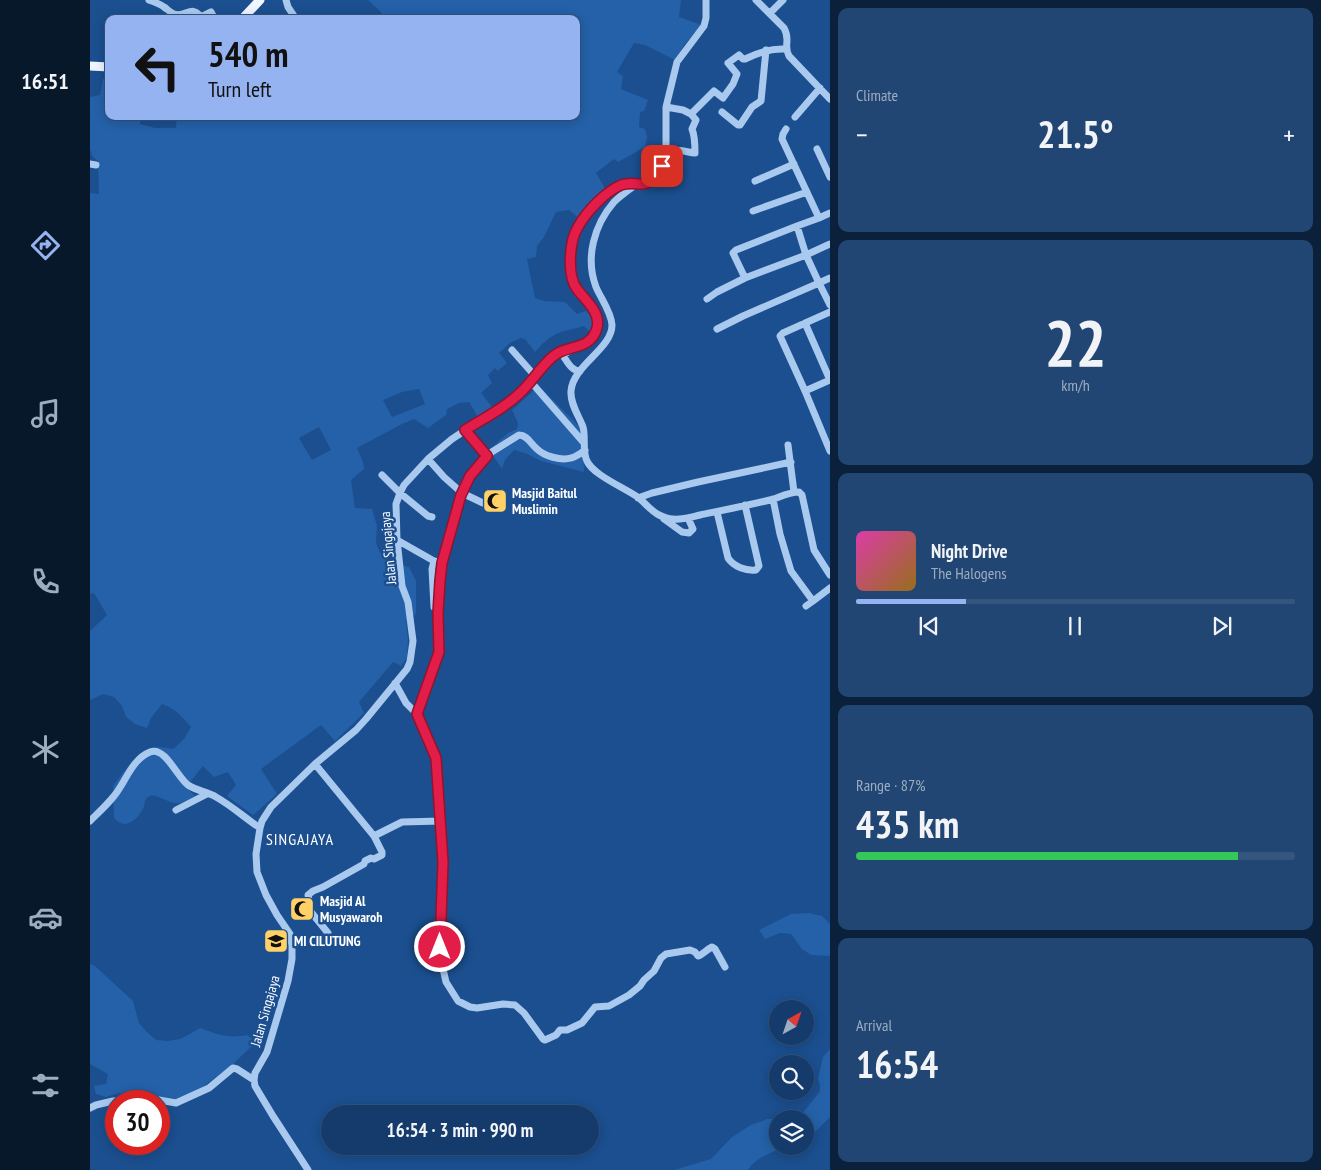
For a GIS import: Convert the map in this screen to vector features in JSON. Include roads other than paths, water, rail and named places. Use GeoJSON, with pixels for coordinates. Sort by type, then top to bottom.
{"type":"FeatureCollection","features":[{"type":"Feature","properties":{"kind":"main road"},"geometry":{"type":"LineString","coordinates":[[246,15],[260,0]]}},
{"type":"Feature","properties":{"kind":"main road"},"geometry":{"type":"LineString","coordinates":[[90,66],[105,68]]}},
{"type":"Feature","properties":{"kind":"street"},"geometry":{"type":"LineString","coordinates":[[149,0],[174,14],[181,15],[191,11],[199,15]]}},
{"type":"Feature","properties":{"kind":"street"},"geometry":{"type":"LineString","coordinates":[[286,0],[293,15]]}},
{"type":"Feature","properties":{"kind":"street"},"geometry":{"type":"LineString","coordinates":[[662,166],[666,158],[666,107],[677,62],[704,26],[706,0]]}},
{"type":"Feature","properties":{"kind":"street"},"geometry":{"type":"LineString","coordinates":[[756,0],[788,33],[786,49],[789,56],[830,99]]}},
{"type":"Feature","properties":{"kind":"street"},"geometry":{"type":"LineString","coordinates":[[770,13],[783,0]]}},
{"type":"Feature","properties":{"kind":"street"},"geometry":{"type":"LineString","coordinates":[[666,107],[691,114],[714,91],[723,98],[738,74],[728,63],[739,55],[745,59],[766,50],[786,49]]}},
{"type":"Feature","properties":{"kind":"street"},"geometry":{"type":"LineString","coordinates":[[722,112],[738,126],[752,107],[760,100],[766,50]]}},
{"type":"Feature","properties":{"kind":"street"},"geometry":{"type":"LineString","coordinates":[[796,118],[820,88]]}},
{"type":"Feature","properties":{"kind":"street","name":"Jalan Singajaya"},"geometry":{"type":"LineString","coordinates":[[254,1080],[255,1073],[268,1052],[288,981],[292,959],[290,934],[266,895],[257,872],[256,854],[260,828],[271,807],[315,764],[356,730],[407,669],[410,662],[413,641],[408,602],[402,586],[397,540],[396,504],[400,493],[404,485],[428,459],[465,430],[504,407],[521,392],[552,357],[584,344],[594,335],[598,323],[593,309],[576,288],[572,279],[573,236],[589,212],[609,191],[620,185],[629,183],[643,184],[652,180],[662,166],[669,164],[675,151],[695,153],[696,145],[692,129],[696,120],[691,114]]}},
{"type":"Feature","properties":{"kind":"street"},"geometry":{"type":"LineString","coordinates":[[786,129],[782,139],[819,218]]}},
{"type":"Feature","properties":{"kind":"street"},"geometry":{"type":"LineString","coordinates":[[817,149],[830,176]]}},
{"type":"Feature","properties":{"kind":"street"},"geometry":{"type":"LineString","coordinates":[[755,181],[794,164]]}},
{"type":"Feature","properties":{"kind":"street"},"geometry":{"type":"LineString","coordinates":[[638,183],[613,204],[605,215],[591,249],[593,276],[596,287],[607,308],[612,326],[606,342],[580,371],[570,394],[583,427],[586,460],[592,468],[638,498],[682,532],[690,533],[692,529],[688,518]]}},
{"type":"Feature","properties":{"kind":"street"},"geometry":{"type":"LineString","coordinates":[[753,211],[807,192]]}},
{"type":"Feature","properties":{"kind":"street"},"geometry":{"type":"LineString","coordinates":[[745,278],[734,251],[830,213]]}},
{"type":"Feature","properties":{"kind":"street"},"geometry":{"type":"LineString","coordinates":[[797,226],[806,255],[830,305]]}},
{"type":"Feature","properties":{"kind":"street"},"geometry":{"type":"LineString","coordinates":[[706,299],[745,278],[830,244]]}},
{"type":"Feature","properties":{"kind":"street"},"geometry":{"type":"LineString","coordinates":[[717,329],[742,316],[830,278]]}},
{"type":"Feature","properties":{"kind":"street"},"geometry":{"type":"LineString","coordinates":[[830,312],[783,333],[780,337],[830,451]]}},
{"type":"Feature","properties":{"kind":"street"},"geometry":{"type":"LineString","coordinates":[[805,323],[830,380],[805,391]]}},
{"type":"Feature","properties":{"kind":"street"},"geometry":{"type":"LineString","coordinates":[[571,349],[564,357],[572,368],[580,371]]}},
{"type":"Feature","properties":{"kind":"street"},"geometry":{"type":"LineString","coordinates":[[512,350],[585,447]]}},
{"type":"Feature","properties":{"kind":"street"},"geometry":{"type":"LineString","coordinates":[[465,430],[487,455]]}},
{"type":"Feature","properties":{"kind":"street"},"geometry":{"type":"LineString","coordinates":[[417,714],[439,652],[438,613],[442,563],[462,493],[470,476],[487,455],[519,434],[526,437],[538,450],[547,456],[572,458],[585,447]]}},
{"type":"Feature","properties":{"kind":"street"},"geometry":{"type":"LineString","coordinates":[[788,445],[794,492]]}},
{"type":"Feature","properties":{"kind":"street"},"geometry":{"type":"LineString","coordinates":[[428,459],[462,493],[483,502]]}},
{"type":"Feature","properties":{"kind":"street"},"geometry":{"type":"LineString","coordinates":[[638,498],[698,482],[791,462]]}},
{"type":"Feature","properties":{"kind":"street"},"geometry":{"type":"LineString","coordinates":[[382,476],[428,516],[432,517]]}},
{"type":"Feature","properties":{"kind":"street"},"geometry":{"type":"LineString","coordinates":[[659,515],[674,520],[688,518],[799,492],[802,494],[814,550],[830,575]]}},
{"type":"Feature","properties":{"kind":"street"},"geometry":{"type":"LineString","coordinates":[[773,499],[780,534],[791,571],[813,601]]}},
{"type":"Feature","properties":{"kind":"street"},"geometry":{"type":"LineString","coordinates":[[717,512],[728,558],[731,563],[738,567],[756,570],[759,566],[745,505]]}},
{"type":"Feature","properties":{"kind":"street"},"geometry":{"type":"LineString","coordinates":[[397,540],[434,561],[442,563]]}},
{"type":"Feature","properties":{"kind":"street"},"geometry":{"type":"LineString","coordinates":[[434,561],[432,569],[434,610]]}},
{"type":"Feature","properties":{"kind":"street"},"geometry":{"type":"LineString","coordinates":[[806,606],[830,588]]}},
{"type":"Feature","properties":{"kind":"street"},"geometry":{"type":"LineString","coordinates":[[395,684],[406,703],[417,714],[436,758],[443,862],[441,960],[446,982],[452,994],[461,1004],[477,1008],[503,1004],[515,1005],[524,1013],[545,1040],[556,1035],[560,1030],[567,1030],[582,1023],[595,1007],[609,1006],[628,995],[640,986],[654,971],[661,958],[666,954],[690,950],[698,956],[712,947],[725,967]]}},
{"type":"Feature","properties":{"kind":"street"},"geometry":{"type":"LineString","coordinates":[[90,821],[115,796],[129,771],[142,758],[151,752],[156,752],[162,754],[170,762],[189,786],[215,796],[260,828]]}},
{"type":"Feature","properties":{"kind":"street"},"geometry":{"type":"LineString","coordinates":[[315,764],[374,836],[382,850],[382,855],[374,859],[368,859],[364,864],[308,895],[311,912],[328,933]]}},
{"type":"Feature","properties":{"kind":"street"},"geometry":{"type":"LineString","coordinates":[[176,810],[207,794]]}},
{"type":"Feature","properties":{"kind":"street"},"geometry":{"type":"LineString","coordinates":[[374,836],[402,822],[441,821]]}},
{"type":"Feature","properties":{"kind":"street"},"geometry":{"type":"LineString","coordinates":[[90,1108],[113,1101],[126,1100],[159,1100],[176,1103],[209,1088],[231,1068],[237,1069],[254,1080],[255,1086],[308,1170]]}},
{"type":"Feature","properties":{"kind":"place","name":"Masjid Baitul Muslimin"},"geometry":{"type":"Point","coordinates":[495,501]}},
{"type":"Feature","properties":{"kind":"place","name":"Masjid Al Musyawaroh"},"geometry":{"type":"Point","coordinates":[302,909]}},
{"type":"Feature","properties":{"kind":"place","name":"MI CILUTUNG"},"geometry":{"type":"Point","coordinates":[276,941]}},
{"type":"Feature","properties":{"kind":"district","name":"SINGAJAYA"},"geometry":{"type":"Point","coordinates":[300,839]}}]}
